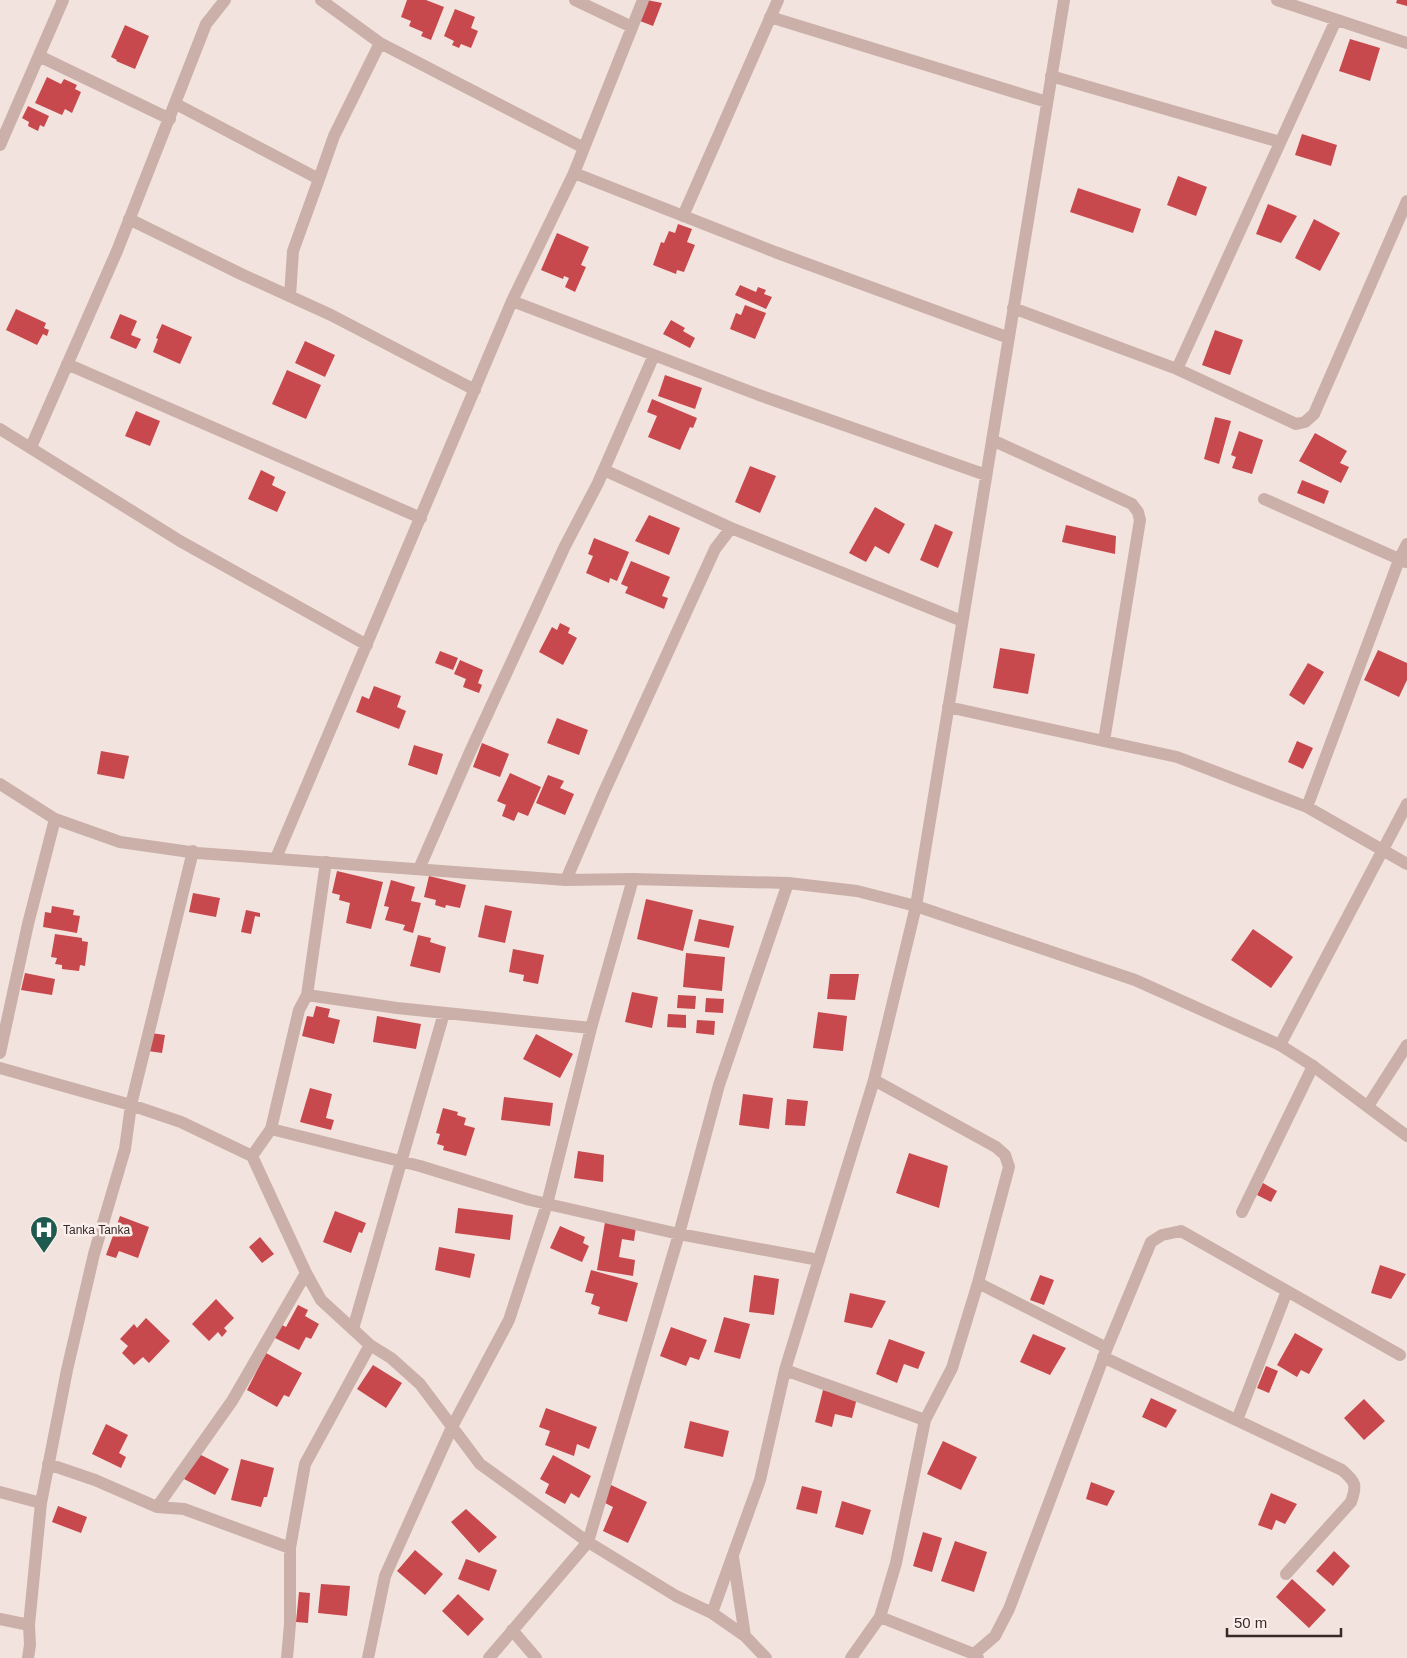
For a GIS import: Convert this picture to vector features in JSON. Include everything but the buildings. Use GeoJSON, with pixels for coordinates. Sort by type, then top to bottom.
{"type":"FeatureCollection","features":[{"type":"Feature","properties":{"kind":"street"},"geometry":{"type":"LineString","coordinates":[[0,145],[63,0]]}},
{"type":"Feature","properties":{"kind":"street"},"geometry":{"type":"LineString","coordinates":[[31,447],[129,220],[206,24],[225,0]]}},
{"type":"Feature","properties":{"kind":"street"},"geometry":{"type":"LineString","coordinates":[[321,0],[380,43],[584,148]]}},
{"type":"Feature","properties":{"kind":"street"},"geometry":{"type":"LineString","coordinates":[[575,0],[632,27]]}},
{"type":"Feature","properties":{"kind":"street"},"geometry":{"type":"LineString","coordinates":[[276,858],[512,301],[574,173],[643,0]]}},
{"type":"Feature","properties":{"kind":"street"},"geometry":{"type":"LineString","coordinates":[[683,216],[778,0]]}},
{"type":"Feature","properties":{"kind":"street"},"geometry":{"type":"LineString","coordinates":[[712,1613],[760,1480],[785,1370],[874,1080],[916,906],[1064,0]]}},
{"type":"Feature","properties":{"kind":"street"},"geometry":{"type":"LineString","coordinates":[[1277,0],[1407,43]]}},
{"type":"Feature","properties":{"kind":"street"},"geometry":{"type":"LineString","coordinates":[[770,17],[1047,102]]}},
{"type":"Feature","properties":{"kind":"street"},"geometry":{"type":"LineString","coordinates":[[1177,369],[1336,20]]}},
{"type":"Feature","properties":{"kind":"street"},"geometry":{"type":"LineString","coordinates":[[290,296],[293,251],[334,136],[380,43]]}},
{"type":"Feature","properties":{"kind":"street"},"geometry":{"type":"LineString","coordinates":[[39,56],[170,118]]}},
{"type":"Feature","properties":{"kind":"street"},"geometry":{"type":"LineString","coordinates":[[1051,76],[1280,142]]}},
{"type":"Feature","properties":{"kind":"street"},"geometry":{"type":"LineString","coordinates":[[176,104],[319,179]]}},
{"type":"Feature","properties":{"kind":"street"},"geometry":{"type":"LineString","coordinates":[[574,173],[775,252],[1009,338]]}},
{"type":"Feature","properties":{"kind":"street"},"geometry":{"type":"LineString","coordinates":[[1013,308],[1177,369],[1296,424],[1305,422],[1314,414],[1407,201]]}},
{"type":"Feature","properties":{"kind":"street"},"geometry":{"type":"LineString","coordinates":[[129,220],[331,315],[475,390]]}},
{"type":"Feature","properties":{"kind":"street"},"geometry":{"type":"LineString","coordinates":[[512,301],[760,395],[986,475]]}},
{"type":"Feature","properties":{"kind":"street"},"geometry":{"type":"LineString","coordinates":[[419,869],[474,743],[565,546],[604,470],[654,355]]}},
{"type":"Feature","properties":{"kind":"street"},"geometry":{"type":"LineString","coordinates":[[67,364],[420,518]]}},
{"type":"Feature","properties":{"kind":"street"},"geometry":{"type":"LineString","coordinates":[[0,429],[180,541],[367,645]]}},
{"type":"Feature","properties":{"kind":"street"},"geometry":{"type":"LineString","coordinates":[[992,440],[1132,504],[1138,512],[1140,520],[1104,741]]}},
{"type":"Feature","properties":{"kind":"street"},"geometry":{"type":"LineString","coordinates":[[604,470],[731,528],[962,621]]}},
{"type":"Feature","properties":{"kind":"street"},"geometry":{"type":"LineString","coordinates":[[1264,499],[1403,561]]}},
{"type":"Feature","properties":{"kind":"street"},"geometry":{"type":"LineString","coordinates":[[566,880],[715,549],[731,528]]}},
{"type":"Feature","properties":{"kind":"street"},"geometry":{"type":"LineString","coordinates":[[1307,807],[1403,561],[1407,544]]}},
{"type":"Feature","properties":{"kind":"street"},"geometry":{"type":"LineString","coordinates":[[948,706],[1177,756],[1307,807],[1407,864]]}},
{"type":"Feature","properties":{"kind":"street"},"geometry":{"type":"LineString","coordinates":[[0,784],[55,819],[120,842],[193,851],[566,880],[633,879],[788,883],[857,890],[916,906],[1135,980],[1280,1045],[1313,1066],[1407,1136]]}},
{"type":"Feature","properties":{"kind":"street"},"geometry":{"type":"LineString","coordinates":[[1280,1045],[1407,804]]}},
{"type":"Feature","properties":{"kind":"street"},"geometry":{"type":"LineString","coordinates":[[0,1053],[28,924],[55,819]]}},
{"type":"Feature","properties":{"kind":"street"},"geometry":{"type":"LineString","coordinates":[[28,1658],[30,1645],[29,1625],[41,1503],[67,1370],[94,1254],[125,1149],[132,1104],[193,851]]}},
{"type":"Feature","properties":{"kind":"street"},"geometry":{"type":"LineString","coordinates":[[252,1156],[271,1129],[299,1010],[307,995],[326,862]]}},
{"type":"Feature","properties":{"kind":"street"},"geometry":{"type":"LineString","coordinates":[[368,1658],[385,1576],[452,1427],[509,1320],[547,1204],[591,1028],[633,879]]}},
{"type":"Feature","properties":{"kind":"street"},"geometry":{"type":"LineString","coordinates":[[488,1658],[588,1542],[679,1234],[719,1085],[788,883]]}},
{"type":"Feature","properties":{"kind":"street"},"geometry":{"type":"LineString","coordinates":[[307,995],[397,1008],[591,1028]]}},
{"type":"Feature","properties":{"kind":"street"},"geometry":{"type":"LineString","coordinates":[[353,1329],[444,1013]]}},
{"type":"Feature","properties":{"kind":"street"},"geometry":{"type":"LineString","coordinates":[[1368,1106],[1407,1046]]}},
{"type":"Feature","properties":{"kind":"street"},"geometry":{"type":"LineString","coordinates":[[1242,1212],[1313,1066]]}},
{"type":"Feature","properties":{"kind":"street"},"geometry":{"type":"LineString","coordinates":[[0,1068],[132,1104],[180,1122],[252,1156],[306,1273],[321,1300],[370,1345],[391,1358],[420,1384],[480,1464],[588,1542],[676,1596],[712,1613],[745,1636],[766,1658]]}},
{"type":"Feature","properties":{"kind":"street"},"geometry":{"type":"LineString","coordinates":[[851,1658],[880,1618],[896,1563],[925,1420],[952,1368],[978,1283],[1009,1167],[1005,1155],[996,1147],[874,1080]]}},
{"type":"Feature","properties":{"kind":"street"},"geometry":{"type":"LineString","coordinates":[[271,1129],[420,1166],[547,1204],[679,1234],[819,1260]]}},
{"type":"Feature","properties":{"kind":"street"},"geometry":{"type":"LineString","coordinates":[[880,1618],[976,1656],[995,1636],[1009,1609],[1105,1353],[1151,1242],[1162,1235],[1181,1231],[1400,1355]]}},
{"type":"Feature","properties":{"kind":"street"},"geometry":{"type":"LineString","coordinates":[[157,1507],[232,1401],[306,1273]]}},
{"type":"Feature","properties":{"kind":"street"},"geometry":{"type":"LineString","coordinates":[[978,1283],[1105,1353],[1237,1420],[1342,1470],[1352,1479],[1356,1489],[1351,1502],[1286,1574]]}},
{"type":"Feature","properties":{"kind":"street"},"geometry":{"type":"LineString","coordinates":[[1237,1420],[1287,1291]]}},
{"type":"Feature","properties":{"kind":"street"},"geometry":{"type":"LineString","coordinates":[[287,1658],[290,1624],[290,1548],[306,1464],[370,1345]]}},
{"type":"Feature","properties":{"kind":"street"},"geometry":{"type":"LineString","coordinates":[[785,1370],[925,1420]]}},
{"type":"Feature","properties":{"kind":"street"},"geometry":{"type":"LineString","coordinates":[[48,1464],[94,1480],[157,1507],[184,1509],[290,1548]]}},
{"type":"Feature","properties":{"kind":"street"},"geometry":{"type":"LineString","coordinates":[[0,1492],[41,1503]]}},
{"type":"Feature","properties":{"kind":"street"},"geometry":{"type":"LineString","coordinates":[[733,1556],[745,1636]]}},
{"type":"Feature","properties":{"kind":"street"},"geometry":{"type":"LineString","coordinates":[[0,1619],[29,1625]]}},
{"type":"Feature","properties":{"kind":"street"},"geometry":{"type":"LineString","coordinates":[[512,1630],[536,1658]]}},
{"type":"Feature","properties":{"kind":"place","name":"Tanka Tanka"},"geometry":{"type":"Point","coordinates":[44,1254]}}]}
